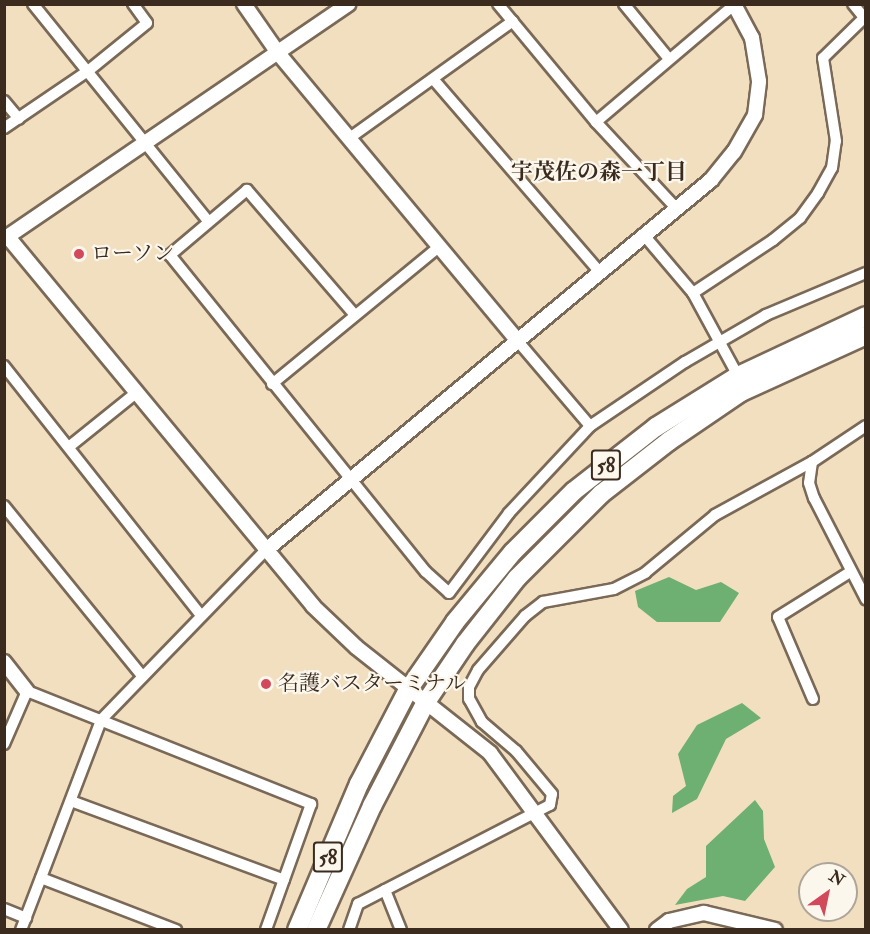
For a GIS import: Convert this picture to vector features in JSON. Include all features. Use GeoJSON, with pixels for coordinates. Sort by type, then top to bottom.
{"type":"FeatureCollection","features":[{"type":"Feature","properties":{"kind":"highway","name":"58"},"geometry":{"type":"LineString","coordinates":[[297,930],[359,784],[408,690],[473,599],[574,491],[634,443],[738,376],[866,316]]}},
{"type":"Feature","properties":{"kind":"highway","name":"58"},"geometry":{"type":"LineString","coordinates":[[316,930],[372,806],[426,702],[495,603],[601,494],[669,441],[741,392],[866,335]]}},
{"type":"Feature","properties":{"kind":"street"},"geometry":{"type":"LineString","coordinates":[[33,4],[145,146],[207,220]]}},
{"type":"Feature","properties":{"kind":"street"},"geometry":{"type":"LineString","coordinates":[[4,128],[88,71],[147,23],[134,4]]}},
{"type":"Feature","properties":{"kind":"street"},"geometry":{"type":"LineString","coordinates":[[244,4],[278,52],[590,426]]}},
{"type":"Feature","properties":{"kind":"street"},"geometry":{"type":"LineString","coordinates":[[349,4],[145,146],[6,237],[313,606],[408,690],[490,753],[537,811],[621,930]]}},
{"type":"Feature","properties":{"kind":"street"},"geometry":{"type":"LineString","coordinates":[[498,4],[596,122],[676,208]]}},
{"type":"Feature","properties":{"kind":"street"},"geometry":{"type":"LineString","coordinates":[[624,4],[669,59]]}},
{"type":"Feature","properties":{"kind":"street"},"geometry":{"type":"LineString","coordinates":[[693,293],[773,240],[800,218],[818,193],[836,156],[823,58],[865,19],[853,4]]}},
{"type":"Feature","properties":{"kind":"street"},"geometry":{"type":"LineString","coordinates":[[21,930],[101,720],[200,614],[266,550],[516,339],[711,180],[734,152],[755,115],[759,81],[752,38],[734,5],[596,122]]}},
{"type":"Feature","properties":{"kind":"street"},"geometry":{"type":"LineString","coordinates":[[351,137],[434,80],[513,21]]}},
{"type":"Feature","properties":{"kind":"street"},"geometry":{"type":"LineString","coordinates":[[434,80],[599,271]]}},
{"type":"Feature","properties":{"kind":"street"},"geometry":{"type":"LineString","coordinates":[[4,101],[19,118]]}},
{"type":"Feature","properties":{"kind":"street"},"geometry":{"type":"LineString","coordinates":[[354,314],[246,190],[207,220],[170,255],[426,572],[449,593],[509,513],[590,426],[719,342],[766,315],[866,273]]}},
{"type":"Feature","properties":{"kind":"street"},"geometry":{"type":"LineString","coordinates":[[644,234],[693,293],[738,376]]}},
{"type":"Feature","properties":{"kind":"street"},"geometry":{"type":"LineString","coordinates":[[272,384],[354,314],[439,247]]}},
{"type":"Feature","properties":{"kind":"street"},"geometry":{"type":"LineString","coordinates":[[4,366],[200,614]]}},
{"type":"Feature","properties":{"kind":"street"},"geometry":{"type":"LineString","coordinates":[[70,447],[136,393]]}},
{"type":"Feature","properties":{"kind":"street"},"geometry":{"type":"LineString","coordinates":[[349,930],[358,904],[550,805],[552,794],[516,751],[482,722],[469,699],[469,687],[487,658],[543,602],[614,589],[645,573],[715,515],[812,462],[866,426]]}},
{"type":"Feature","properties":{"kind":"street"},"geometry":{"type":"LineString","coordinates":[[812,462],[809,483],[813,498],[866,599]]}},
{"type":"Feature","properties":{"kind":"street"},"geometry":{"type":"LineString","coordinates":[[4,506],[142,676]]}},
{"type":"Feature","properties":{"kind":"street"},"geometry":{"type":"LineString","coordinates":[[813,699],[778,617],[850,572]]}},
{"type":"Feature","properties":{"kind":"street"},"geometry":{"type":"LineString","coordinates":[[4,662],[27,691],[311,804],[266,930]]}},
{"type":"Feature","properties":{"kind":"street"},"geometry":{"type":"LineString","coordinates":[[4,744],[27,691]]}},
{"type":"Feature","properties":{"kind":"street"},"geometry":{"type":"LineString","coordinates":[[71,801],[284,880]]}},
{"type":"Feature","properties":{"kind":"street"},"geometry":{"type":"LineString","coordinates":[[41,878],[176,930]]}},
{"type":"Feature","properties":{"kind":"street"},"geometry":{"type":"LineString","coordinates":[[385,890],[401,930]]}},
{"type":"Feature","properties":{"kind":"street"},"geometry":{"type":"LineString","coordinates":[[4,909],[26,918]]}},
{"type":"Feature","properties":{"kind":"street"},"geometry":{"type":"LineString","coordinates":[[657,930],[669,921],[704,913],[775,930]]}},
{"type":"Feature","properties":{"kind":"green space"},"geometry":{"type":"Polygon","coordinates":[[[669,577],[696,590],[721,582],[739,593],[720,622],[657,622],[638,607],[635,591],[669,577]]]}},
{"type":"Feature","properties":{"kind":"green space"},"geometry":{"type":"Polygon","coordinates":[[[742,703],[761,718],[726,739],[697,799],[672,813],[673,796],[686,786],[678,754],[697,725],[742,703]]]}},
{"type":"Feature","properties":{"kind":"green space"},"geometry":{"type":"Polygon","coordinates":[[[755,800],[763,811],[764,839],[775,867],[745,901],[723,896],[675,905],[687,889],[706,877],[706,846],[755,800]]]}},
{"type":"Feature","properties":{"kind":"place","name":"ローソン"},"geometry":{"type":"Point","coordinates":[79,254]}},
{"type":"Feature","properties":{"kind":"place","name":"名護バスターミナル"},"geometry":{"type":"Point","coordinates":[266,684]}},
{"type":"Feature","properties":{"kind":"district","name":"宇茂佐の森一丁目"},"geometry":{"type":"Point","coordinates":[599,173]}}]}
